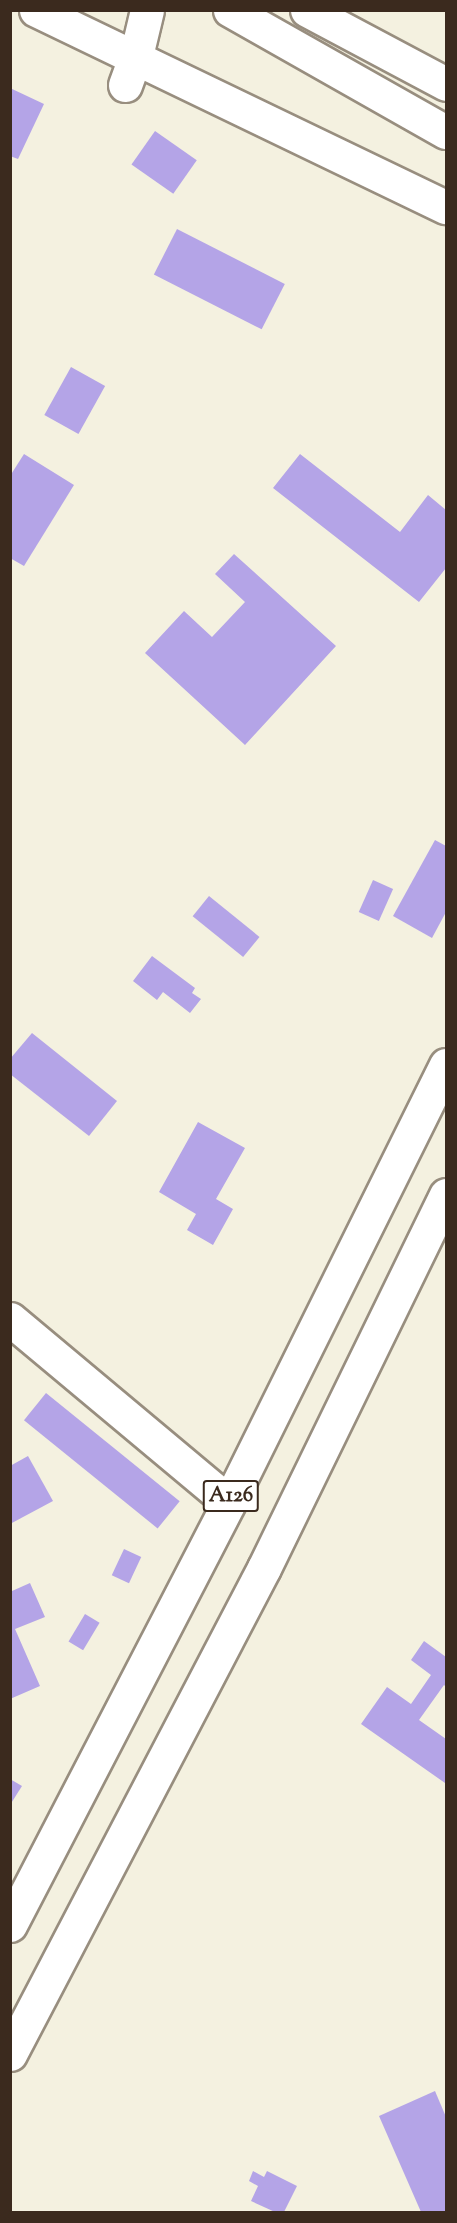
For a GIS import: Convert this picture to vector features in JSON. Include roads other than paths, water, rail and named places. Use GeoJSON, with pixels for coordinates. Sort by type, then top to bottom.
{"type":"FeatureCollection","features":[{"type":"Feature","properties":{"kind":"main road"},"geometry":{"type":"LineString","coordinates":[[36,10],[130,72],[447,207]]}},
{"type":"Feature","properties":{"kind":"main road"},"geometry":{"type":"LineString","coordinates":[[130,72],[147,10]]}},
{"type":"Feature","properties":{"kind":"main road"},"geometry":{"type":"LineString","coordinates":[[230,10],[447,132]]}},
{"type":"Feature","properties":{"kind":"main road"},"geometry":{"type":"LineString","coordinates":[[307,10],[447,84]]}},
{"type":"Feature","properties":{"kind":"main road","name":"A126"},"geometry":{"type":"LineString","coordinates":[[10,1925],[228,1502],[447,1065]]}},
{"type":"Feature","properties":{"kind":"main road","name":"A126"},"geometry":{"type":"LineString","coordinates":[[10,2055],[264,1568],[447,1195]]}},
{"type":"Feature","properties":{"kind":"main road"},"geometry":{"type":"LineString","coordinates":[[10,1319],[228,1502]]}}]}
